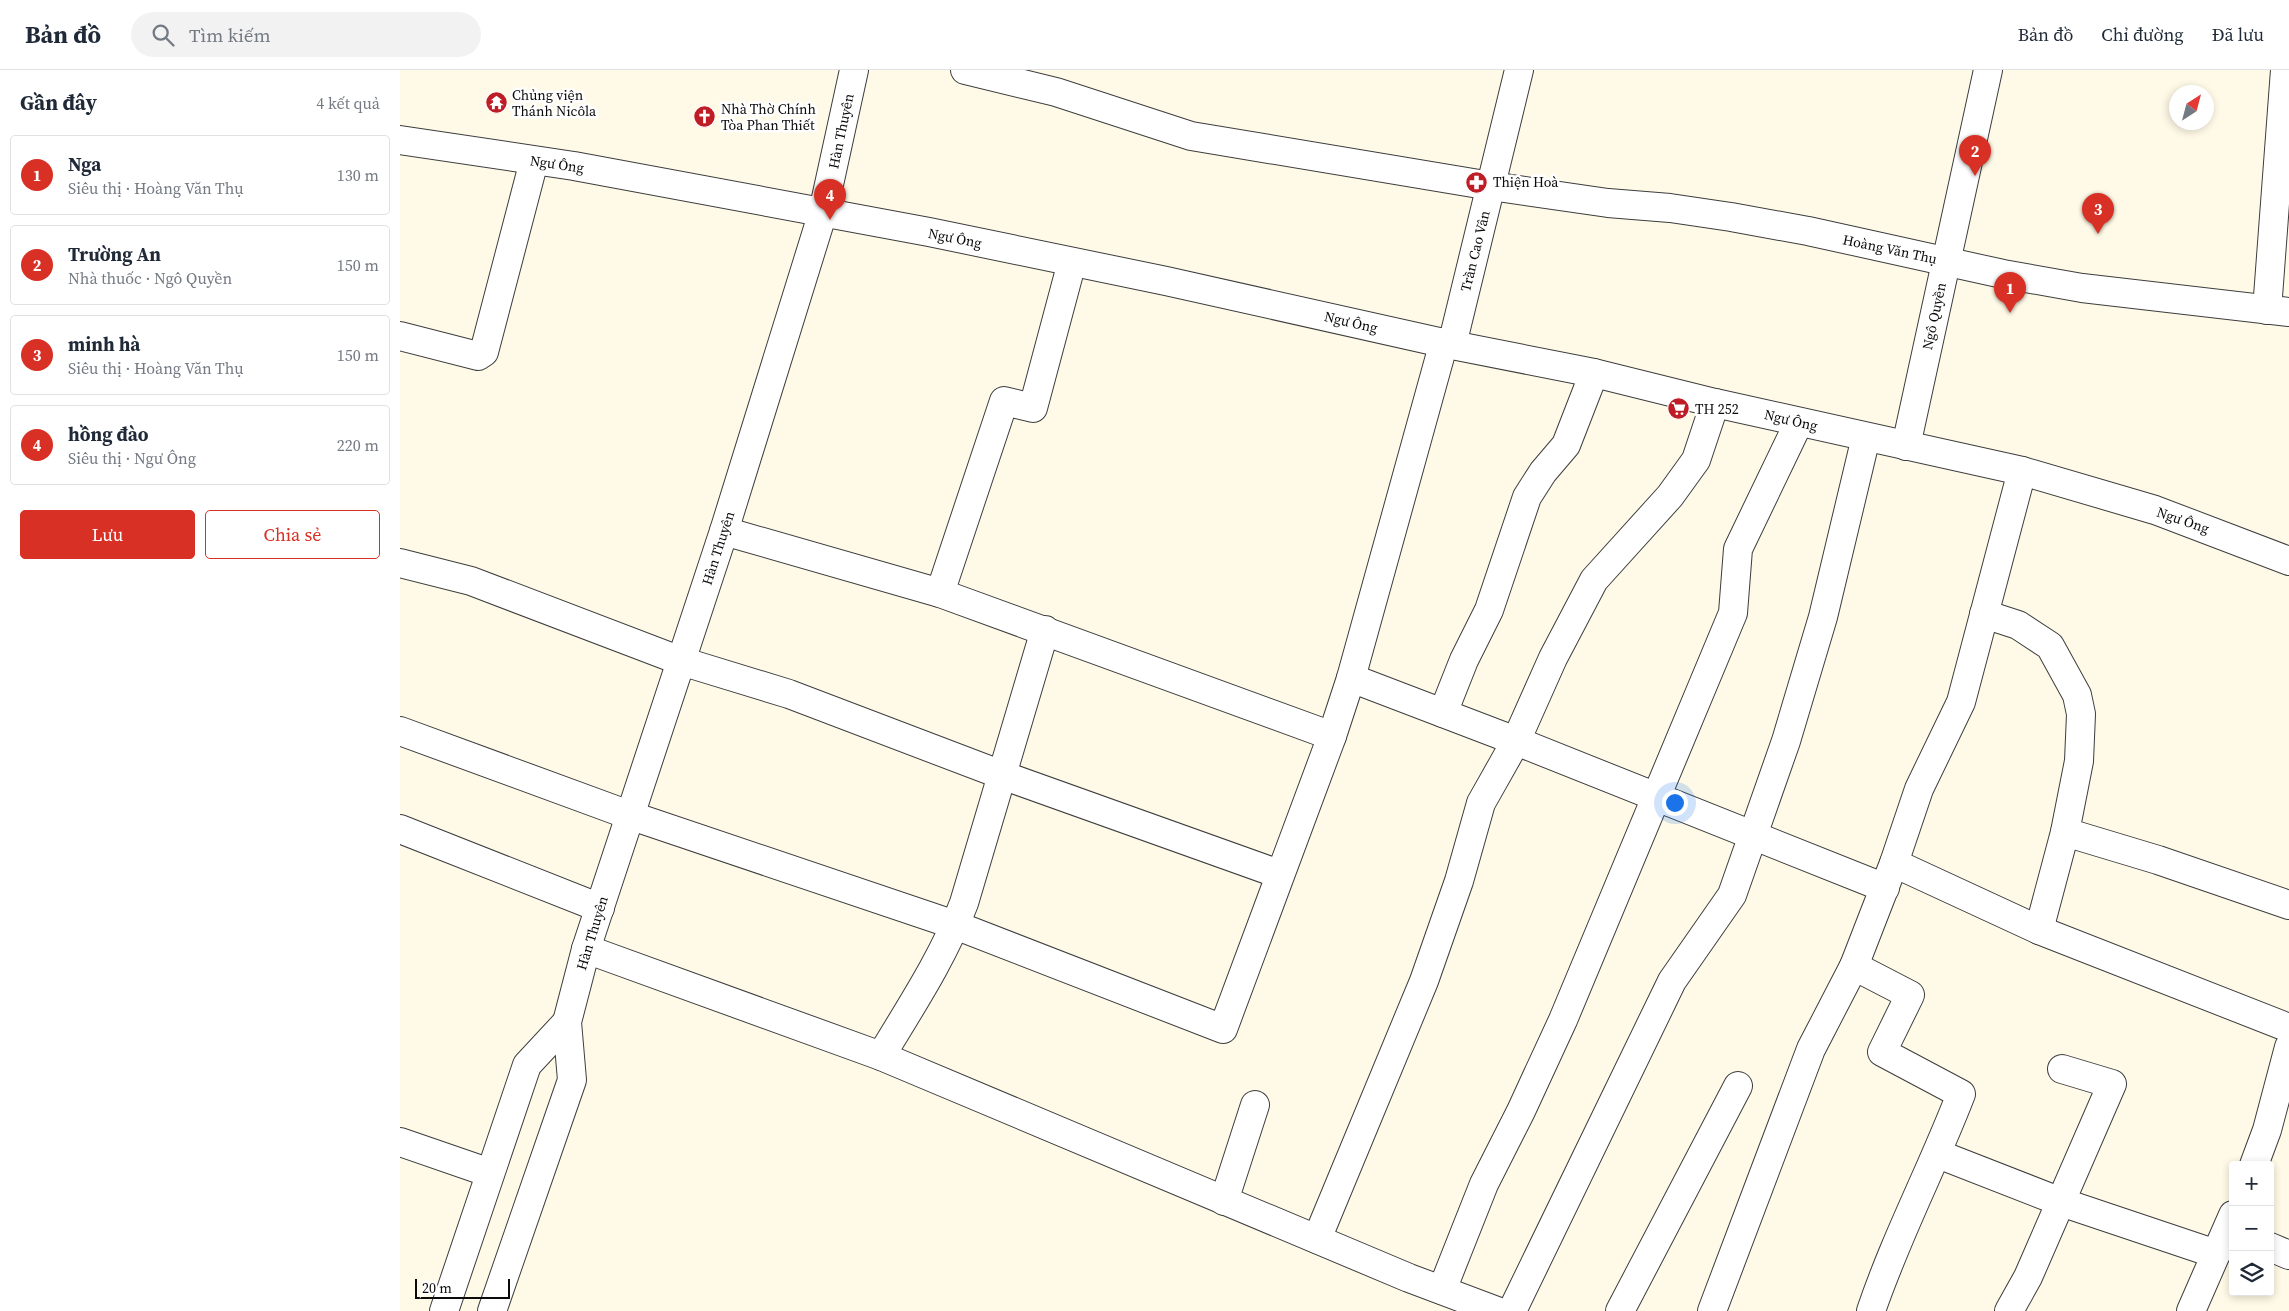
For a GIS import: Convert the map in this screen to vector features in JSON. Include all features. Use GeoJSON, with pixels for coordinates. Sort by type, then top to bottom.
{"type":"FeatureCollection","features":[{"type":"Feature","properties":{"kind":"street","name":"Hàn Thuyên"},"geometry":{"type":"LineString","coordinates":[[492,1311],[572,1080],[567,1022],[586,949],[724,531],[823,212],[854,70]]}},
{"type":"Feature","properties":{"kind":"street","name":"Hoàng Văn Thụ"},"geometry":{"type":"LineString","coordinates":[[965,70],[1056,92],[1191,136],[1492,186],[1608,203],[1670,208],[1731,217],[2003,274],[2082,288],[2278,311]]}},
{"type":"Feature","properties":{"kind":"street","name":"Trần Cao Vân"},"geometry":{"type":"LineString","coordinates":[[955,925],[1223,1029],[1279,874],[1332,736],[1351,678],[1492,186],[1519,70]]}},
{"type":"Feature","properties":{"kind":"street","name":"Ngô Quyền"},"geometry":{"type":"LineString","coordinates":[[1906,446],[1988,70]]}},
{"type":"Feature","properties":{"kind":"street"},"geometry":{"type":"LineString","coordinates":[[2278,311],[2285,70]]}},
{"type":"Feature","properties":{"kind":"street","name":"Ngư Ông"},"geometry":{"type":"LineString","coordinates":[[400,140],[574,166],[823,212],[1072,262],[1594,373],[1715,403],[2022,471],[2155,510],[2289,561]]}},
{"type":"Feature","properties":{"kind":"street"},"geometry":{"type":"LineString","coordinates":[[400,336],[478,356],[484,352],[534,161]]}},
{"type":"Feature","properties":{"kind":"street"},"geometry":{"type":"LineString","coordinates":[[940,593],[1004,401],[1033,408],[1072,262]]}},
{"type":"Feature","properties":{"kind":"street"},"geometry":{"type":"LineString","coordinates":[[1443,713],[1464,660],[1488,610],[1527,497],[1543,472],[1566,446],[1594,373]]}},
{"type":"Feature","properties":{"kind":"street"},"geometry":{"type":"LineString","coordinates":[[1316,1239],[1424,981],[1459,881],[1480,803],[1516,741],[1552,658],[1594,580],[1670,496],[1696,460],[1715,403]]}},
{"type":"Feature","properties":{"kind":"street"},"geometry":{"type":"LineString","coordinates":[[1442,1290],[1484,1184],[1521,1111],[1563,1020],[1733,613],[1738,549],[1799,422]]}},
{"type":"Feature","properties":{"kind":"street"},"geometry":{"type":"LineString","coordinates":[[1512,1311],[1593,1148],[1672,981],[1732,896],[1755,835],[1786,741],[1823,617],[1866,437]]}},
{"type":"Feature","properties":{"kind":"street"},"geometry":{"type":"LineString","coordinates":[[1712,1311],[1811,1049],[1854,966],[1890,875],[1918,788],[1961,702],[2022,471]]}},
{"type":"Feature","properties":{"kind":"street"},"geometry":{"type":"LineString","coordinates":[[724,531],[940,593],[1332,736]]}},
{"type":"Feature","properties":{"kind":"street"},"geometry":{"type":"LineString","coordinates":[[400,563],[471,581],[681,661],[789,694],[1002,776],[1279,874]]}},
{"type":"Feature","properties":{"kind":"street"},"geometry":{"type":"LineString","coordinates":[[1984,614],[2018,625],[2050,646],[2077,695],[2081,714],[2079,761],[2065,832],[2039,930]]}},
{"type":"Feature","properties":{"kind":"street"},"geometry":{"type":"LineString","coordinates":[[880,1056],[936,966],[955,925],[1002,776],[1044,630]]}},
{"type":"Feature","properties":{"kind":"street"},"geometry":{"type":"LineString","coordinates":[[1351,678],[1755,835],[1890,875],[2039,930],[2289,1028]]}},
{"type":"Feature","properties":{"kind":"street"},"geometry":{"type":"LineString","coordinates":[[400,731],[629,815],[955,925]]}},
{"type":"Feature","properties":{"kind":"street"},"geometry":{"type":"LineString","coordinates":[[400,829],[600,908]]}},
{"type":"Feature","properties":{"kind":"street"},"geometry":{"type":"LineString","coordinates":[[2065,832],[2158,860],[2289,905]]}},
{"type":"Feature","properties":{"kind":"street"},"geometry":{"type":"LineString","coordinates":[[586,949],[880,1056],[1316,1239],[1497,1311]]}},
{"type":"Feature","properties":{"kind":"street"},"geometry":{"type":"LineString","coordinates":[[1854,966],[1910,995],[1882,1052],[1961,1094],[1938,1154],[1884,1274],[1871,1311]]}},
{"type":"Feature","properties":{"kind":"street","name":"Hàn Thuyên"},"geometry":{"type":"LineString","coordinates":[[444,1311],[527,1064],[567,1022]]}},
{"type":"Feature","properties":{"kind":"street"},"geometry":{"type":"LineString","coordinates":[[2255,1161],[2267,1130],[2289,1047]]}},
{"type":"Feature","properties":{"kind":"street"},"geometry":{"type":"LineString","coordinates":[[2010,1311],[2028,1277],[2112,1084],[2062,1069]]}},
{"type":"Feature","properties":{"kind":"street"},"geometry":{"type":"LineString","coordinates":[[1620,1311],[1738,1086]]}},
{"type":"Feature","properties":{"kind":"street"},"geometry":{"type":"LineString","coordinates":[[1224,1200],[1256,1105]]}},
{"type":"Feature","properties":{"kind":"street"},"geometry":{"type":"LineString","coordinates":[[400,1142],[490,1174]]}},
{"type":"Feature","properties":{"kind":"street"},"geometry":{"type":"LineString","coordinates":[[1938,1154],[2061,1202],[2216,1254]]}},
{"type":"Feature","properties":{"kind":"street"},"geometry":{"type":"LineString","coordinates":[[2191,1311],[2229,1229]]}},
{"type":"Feature","properties":{"kind":"street"},"geometry":{"type":"LineString","coordinates":[[2274,1249],[2289,1255]]}},
{"type":"Feature","properties":{"kind":"place","name":"Chủng viện Thánh Nicôla"},"geometry":{"type":"Point","coordinates":[496,103]}},
{"type":"Feature","properties":{"kind":"place","name":"Nhà Thờ Chính Tòa Phan Thiết"},"geometry":{"type":"Point","coordinates":[705,117]}},
{"type":"Feature","properties":{"kind":"place","name":"Trường An"},"geometry":{"type":"Point","coordinates":[1975,176]}},
{"type":"Feature","properties":{"kind":"place","name":"Thiện Hoà"},"geometry":{"type":"Point","coordinates":[1477,182]}},
{"type":"Feature","properties":{"kind":"place","name":"hồng đào"},"geometry":{"type":"Point","coordinates":[830,220]}},
{"type":"Feature","properties":{"kind":"place","name":"minh hà"},"geometry":{"type":"Point","coordinates":[2098,234]}},
{"type":"Feature","properties":{"kind":"place","name":"Nga"},"geometry":{"type":"Point","coordinates":[2010,313]}},
{"type":"Feature","properties":{"kind":"place","name":"TH 252"},"geometry":{"type":"Point","coordinates":[1679,409]}}]}
